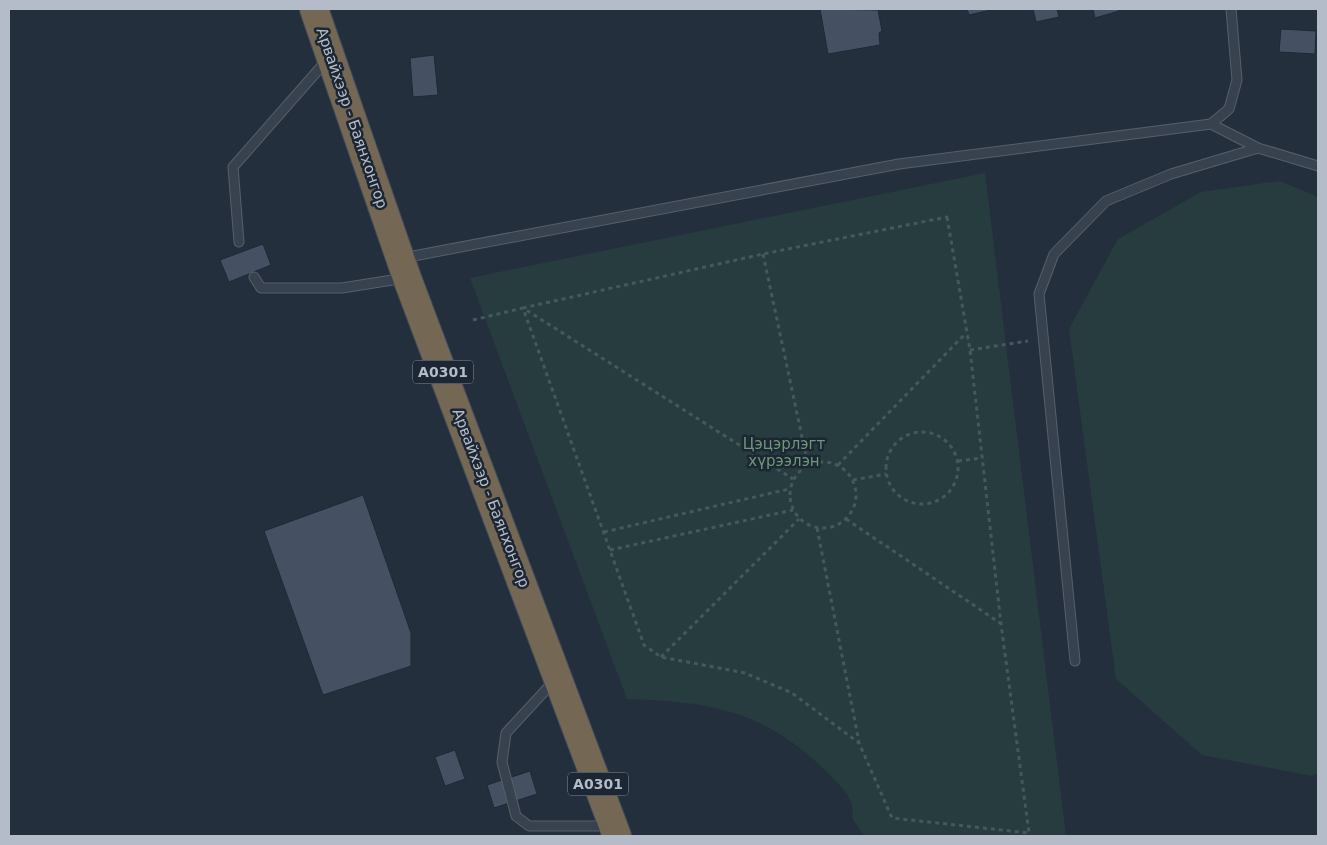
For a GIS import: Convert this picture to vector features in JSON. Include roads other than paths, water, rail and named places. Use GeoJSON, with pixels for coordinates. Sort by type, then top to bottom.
{"type":"FeatureCollection","features":[{"type":"Feature","properties":{"kind":"highway","name":"Арвайхээр - Баянхонгор"},"geometry":{"type":"LineString","coordinates":[[314,9],[404,268],[558,678],[619,832]]}},
{"type":"Feature","properties":{"kind":"lane"},"geometry":{"type":"LineString","coordinates":[[254,277],[261,288],[333,288],[404,268],[899,164],[1211,124],[1229,109],[1237,80],[1231,9]]}},
{"type":"Feature","properties":{"kind":"lane"},"geometry":{"type":"LineString","coordinates":[[239,242],[233,167],[330,56]]}},
{"type":"Feature","properties":{"kind":"lane"},"geometry":{"type":"LineString","coordinates":[[1211,124],[1258,148],[1318,166]]}},
{"type":"Feature","properties":{"kind":"lane"},"geometry":{"type":"LineString","coordinates":[[1075,661],[1039,294],[1054,254],[1106,201],[1171,174],[1258,148]]}},
{"type":"Feature","properties":{"kind":"lane"},"geometry":{"type":"LineString","coordinates":[[558,678],[527,708],[506,733],[502,762],[516,816],[529,826],[603,826],[619,832]]}},
{"type":"Feature","properties":{"kind":"park label","name":"Цэцэрлэгт хүрээлэн"},"geometry":{"type":"Point","coordinates":[784,452]}}]}
